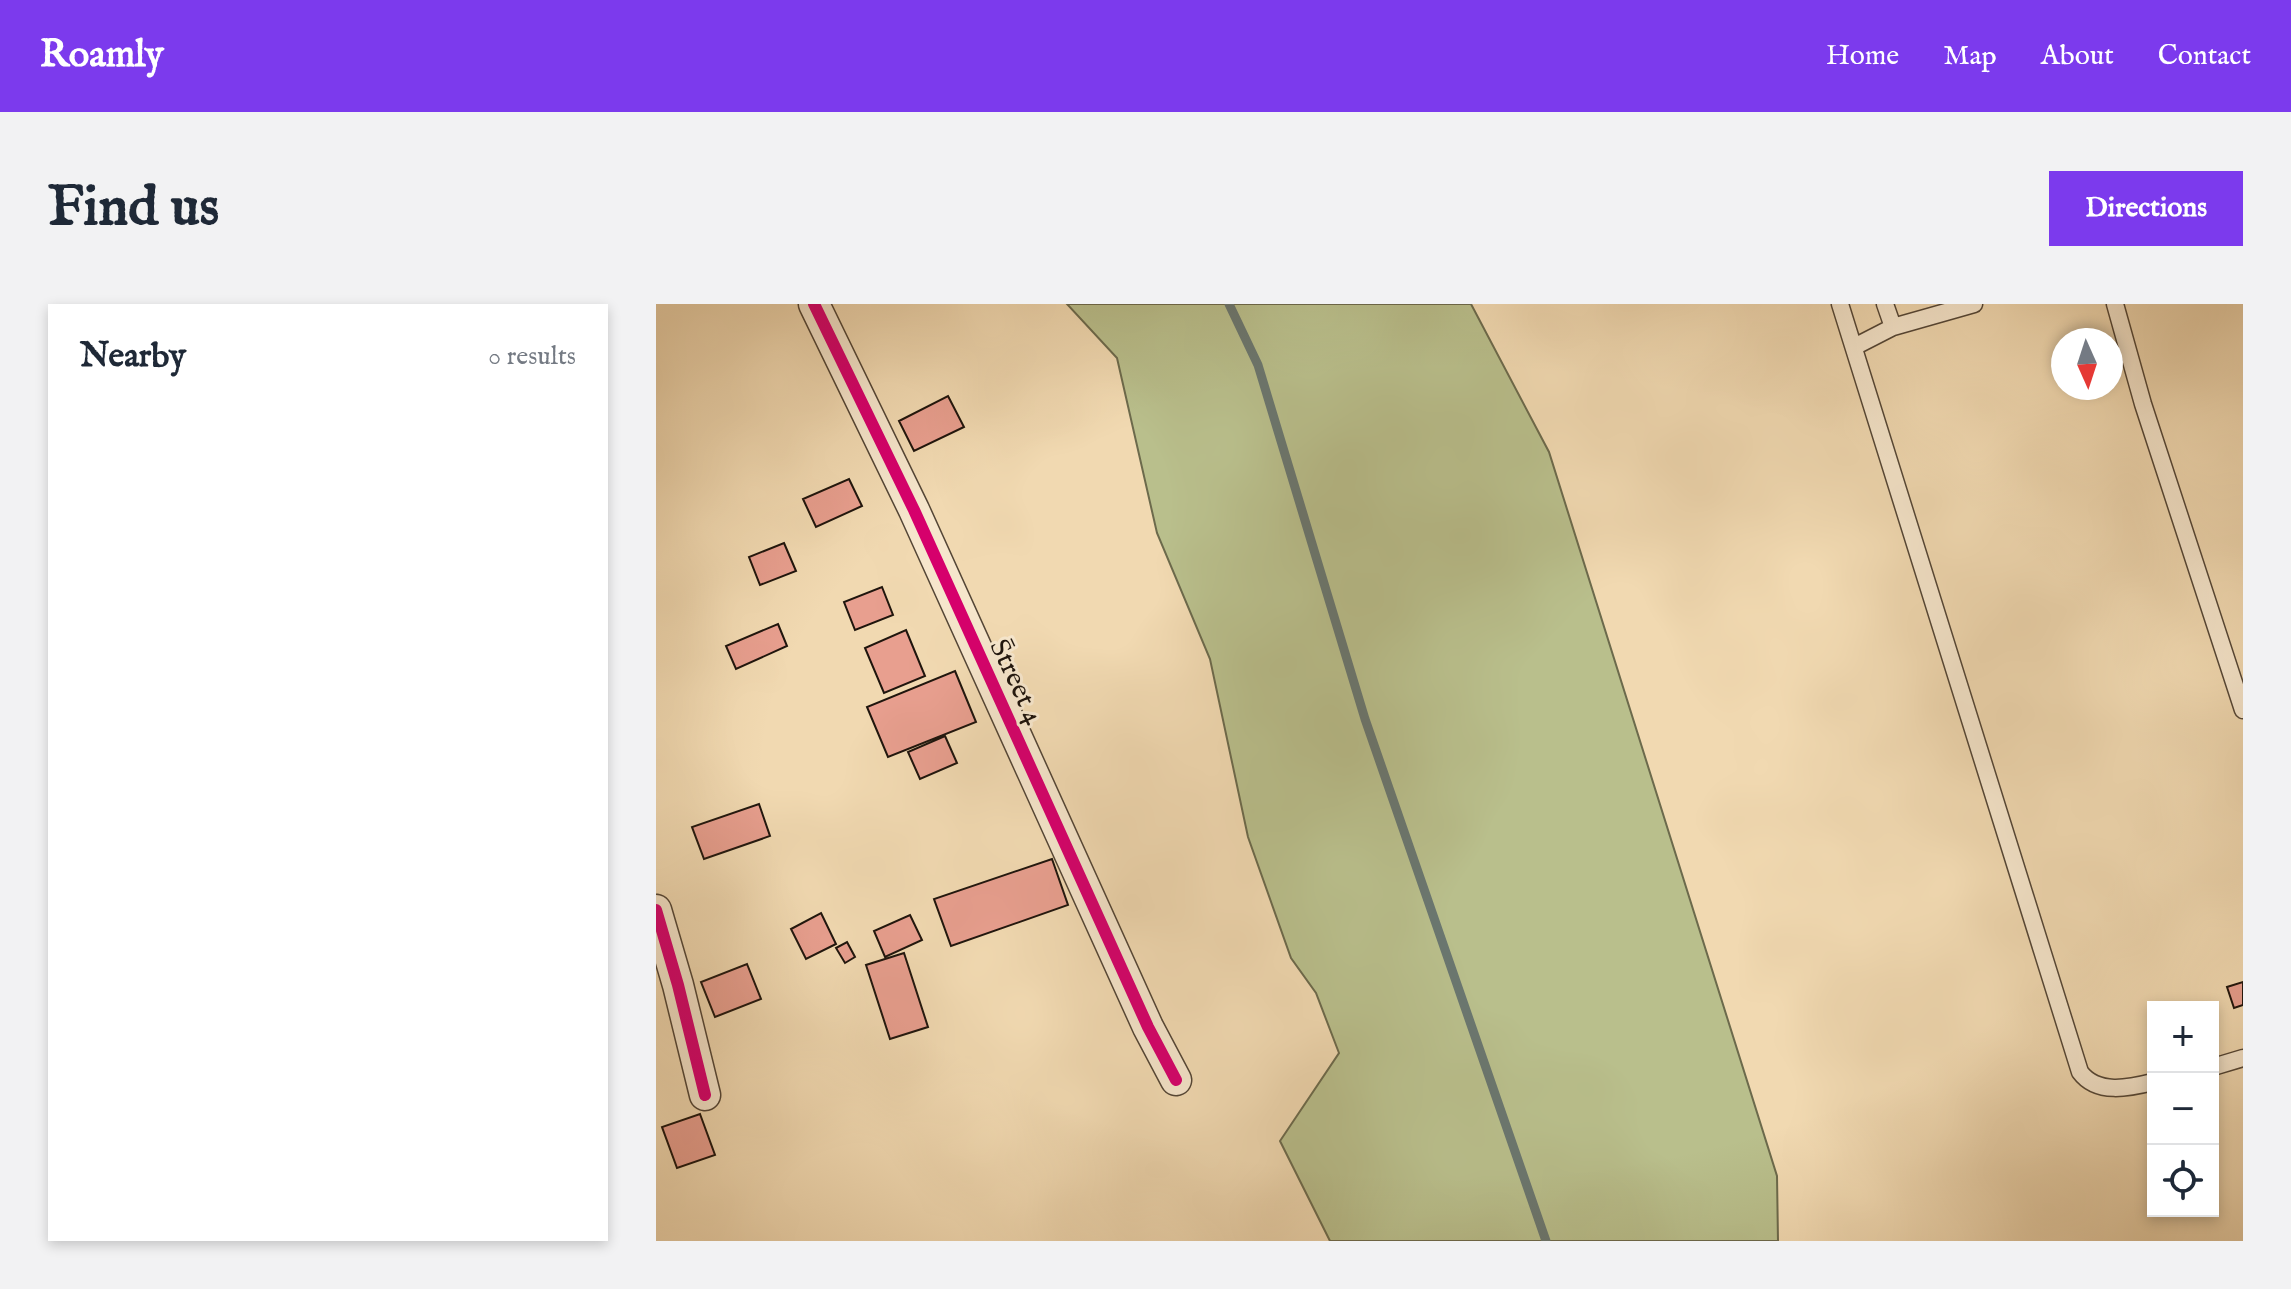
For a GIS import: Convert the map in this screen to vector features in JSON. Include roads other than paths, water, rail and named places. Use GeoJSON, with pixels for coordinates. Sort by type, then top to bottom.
{"type":"FeatureCollection","features":[{"type":"Feature","properties":{"kind":"street","name":"S̄treet 4"},"geometry":{"type":"LineString","coordinates":[[817,305],[1148,1027],[1176,1080]]}},
{"type":"Feature","properties":{"kind":"street"},"geometry":{"type":"LineString","coordinates":[[656,910],[667,990],[705,1095]]}},
{"type":"Feature","properties":{"kind":"lane"},"geometry":{"type":"LineString","coordinates":[[1840,304],[2080,1072],[2085,1079],[2111,1088],[2131,1088],[2147,1084]]}},
{"type":"Feature","properties":{"kind":"lane"},"geometry":{"type":"LineString","coordinates":[[1885,304],[1893,327]]}},
{"type":"Feature","properties":{"kind":"lane"},"geometry":{"type":"LineString","coordinates":[[1854,347],[1893,327],[1974,304]]}},
{"type":"Feature","properties":{"kind":"lane"},"geometry":{"type":"LineString","coordinates":[[2115,304],[2143,404],[2243,710]]}},
{"type":"Feature","properties":{"kind":"lane"},"geometry":{"type":"LineString","coordinates":[[2219,1065],[2243,1058]]}},
{"type":"Feature","properties":{"kind":"waterway"},"geometry":{"type":"LineString","coordinates":[[1229,304],[1258,365],[1365,719],[1546,1241]]}}]}
